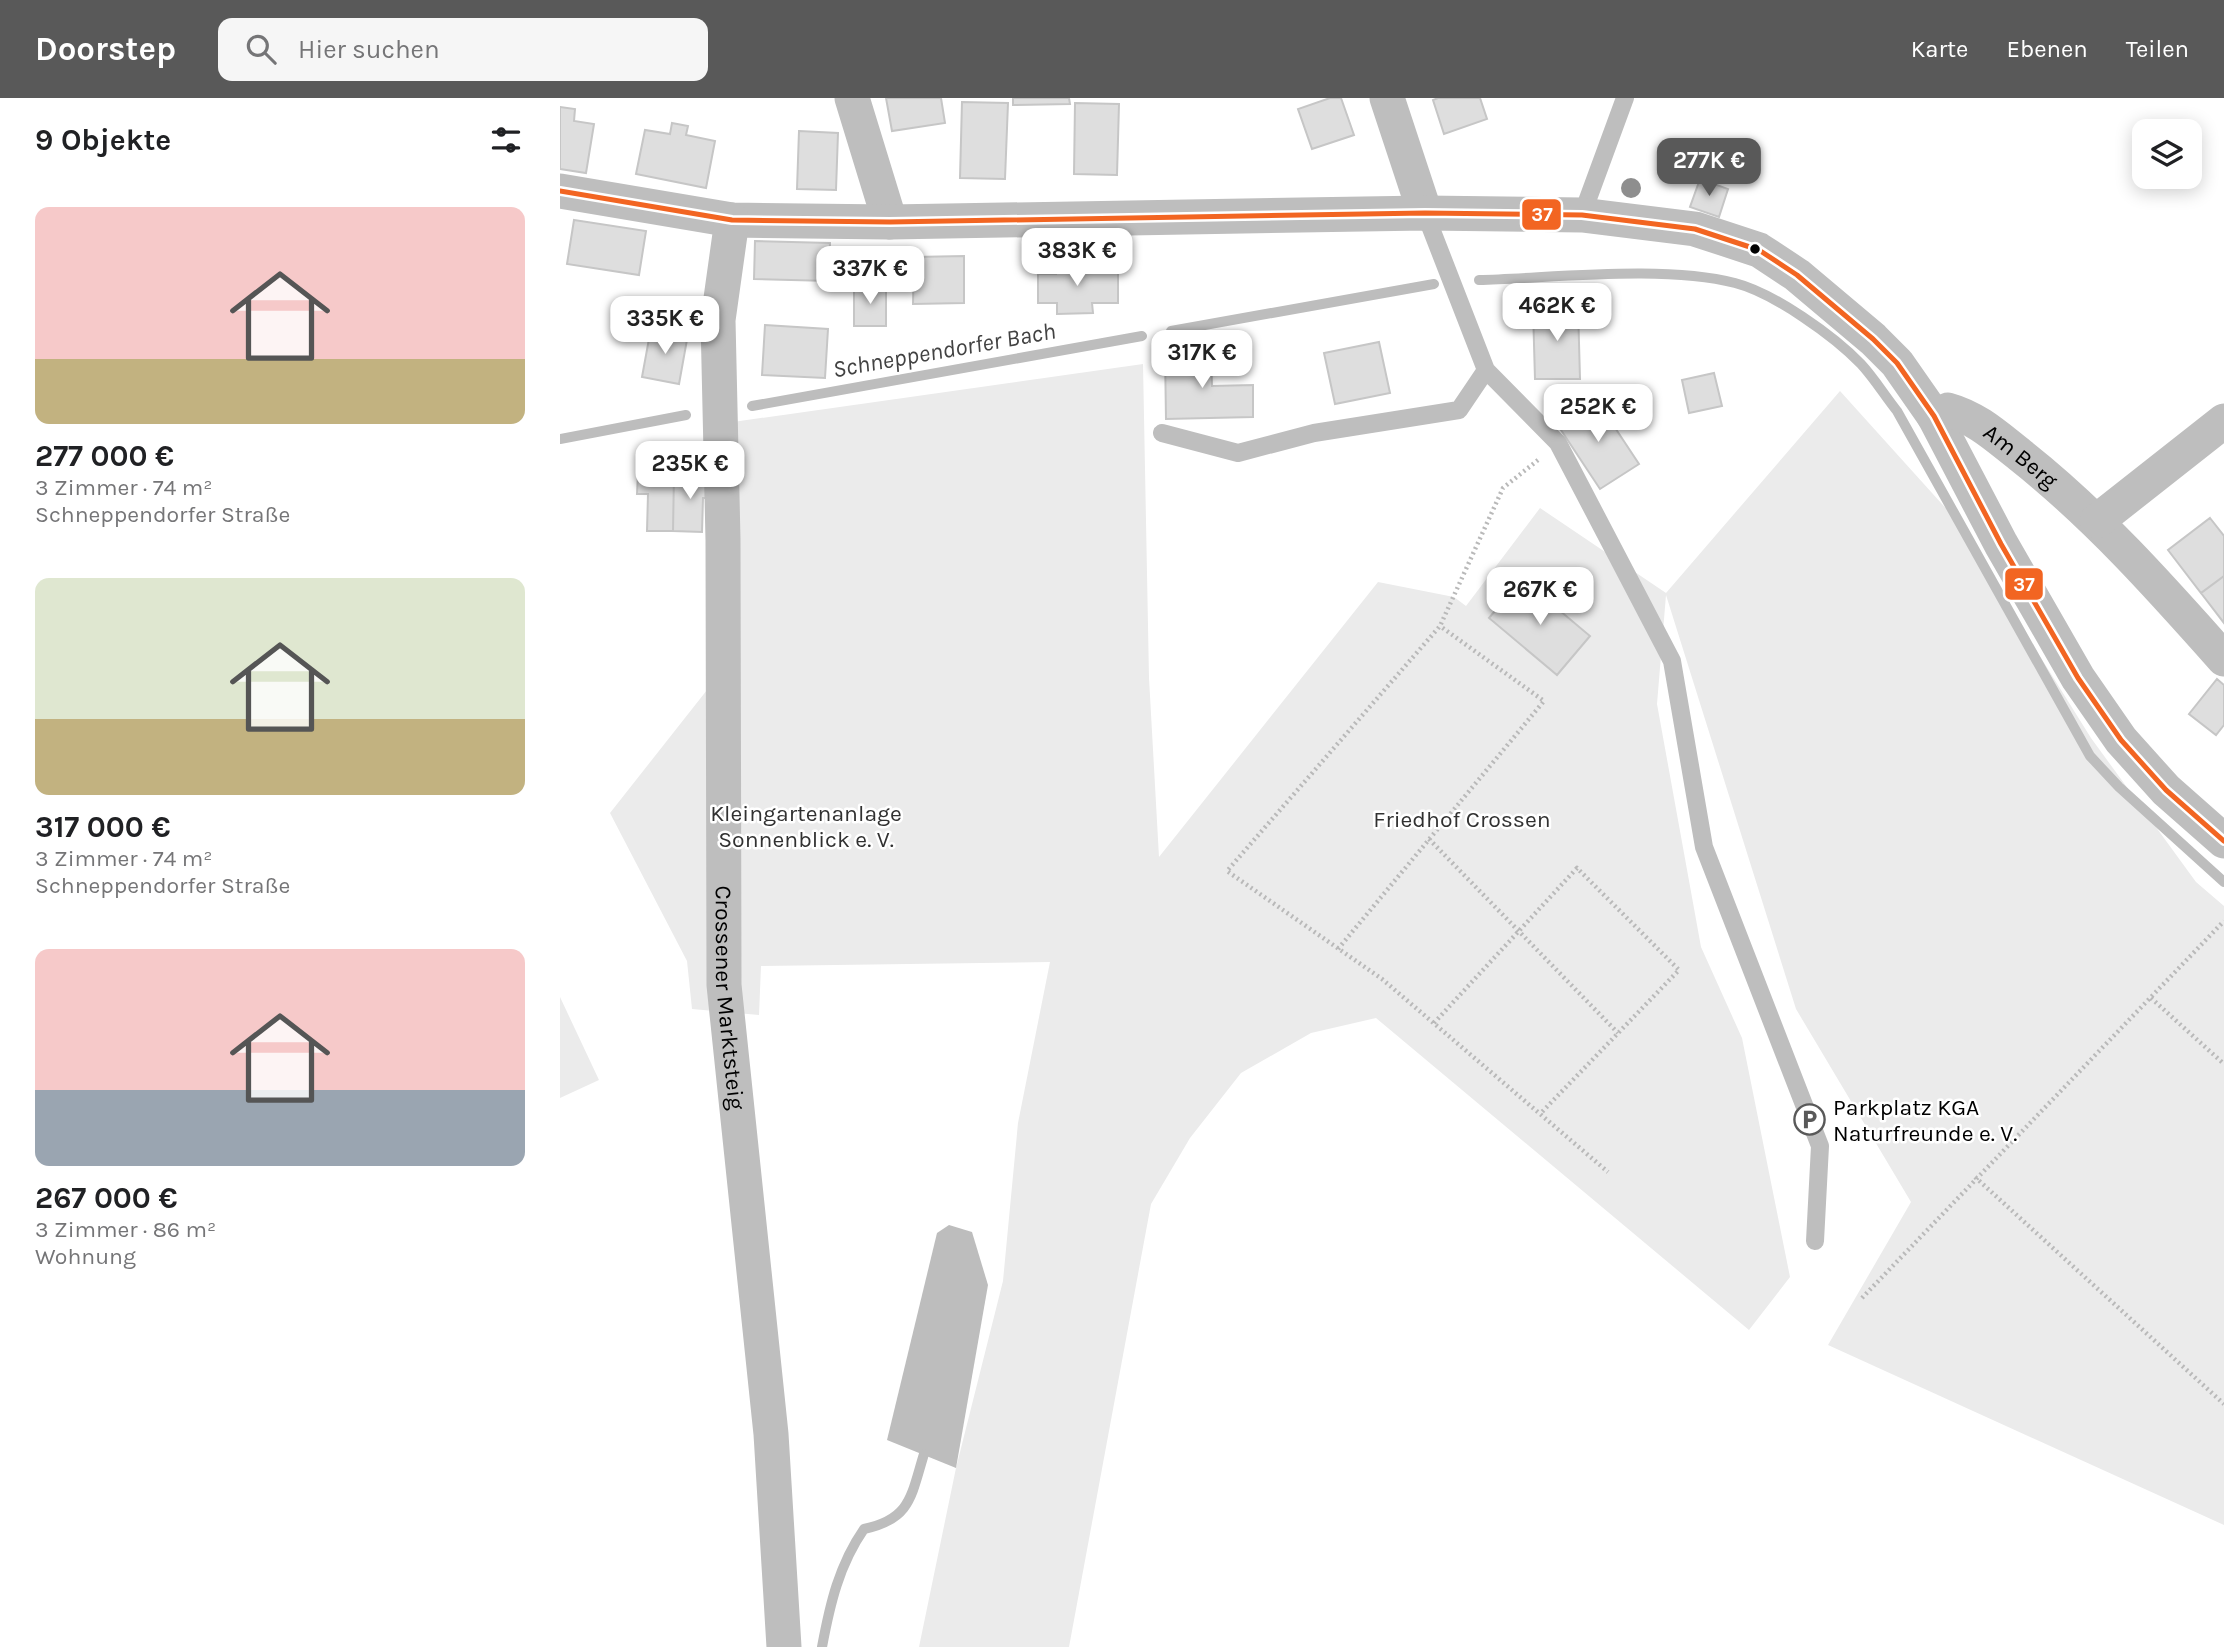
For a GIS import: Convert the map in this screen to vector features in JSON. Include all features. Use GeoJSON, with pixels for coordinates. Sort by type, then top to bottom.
{"type":"FeatureCollection","features":[{"type":"Feature","properties":{"kind":"street"},"geometry":{"type":"LineString","coordinates":[[852,98],[890,222]]}},
{"type":"Feature","properties":{"kind":"street"},"geometry":{"type":"LineString","coordinates":[[1387,98],[1425,213]]}},
{"type":"Feature","properties":{"kind":"street"},"geometry":{"type":"LineString","coordinates":[[560,191],[732,220],[890,222],[1425,213],[1582,215],[1695,229],[1759,250],[1797,275],[1873,339],[1897,363],[1934,416],[2007,555],[2121,740],[2166,789],[2224,841]]}},
{"type":"Feature","properties":{"kind":"street","name":"Crossener Marktsteig"},"geometry":{"type":"LineString","coordinates":[[732,220],[718,320],[723,540],[724,985],[771,1434],[784,1647]]}},
{"type":"Feature","properties":{"kind":"street","name":"Am Berg"},"geometry":{"type":"LineString","coordinates":[[1934,416],[1948,410],[1974,419],[2060,486],[2097,521],[2224,659]]}},
{"type":"Feature","properties":{"kind":"street"},"geometry":{"type":"LineString","coordinates":[[2097,521],[2224,421]]}},
{"type":"Feature","properties":{"kind":"lane"},"geometry":{"type":"LineString","coordinates":[[1582,215],[1625,98]]}},
{"type":"Feature","properties":{"kind":"lane"},"geometry":{"type":"LineString","coordinates":[[1425,213],[1486,370],[1558,443],[1672,662],[1704,846],[1820,1146],[1815,1241]]}},
{"type":"Feature","properties":{"kind":"lane"},"geometry":{"type":"LineString","coordinates":[[1162,433],[1238,453],[1314,433],[1459,410],[1486,370]]}},
{"type":"Feature","properties":{"kind":"path"},"geometry":{"type":"LineString","coordinates":[[1558,443],[1503,488],[1440,626],[1227,871],[1382,979],[1608,1172]]}},
{"type":"Feature","properties":{"kind":"path"},"geometry":{"type":"LineString","coordinates":[[1338,949],[1544,701],[1440,626]]}},
{"type":"Feature","properties":{"kind":"path"},"geometry":{"type":"LineString","coordinates":[[1429,839],[1618,1033]]}},
{"type":"Feature","properties":{"kind":"path"},"geometry":{"type":"LineString","coordinates":[[1434,1023],[1577,868],[1679,971],[1540,1114]]}},
{"type":"Feature","properties":{"kind":"path"},"geometry":{"type":"LineString","coordinates":[[1862,1298],[1975,1177],[2224,921]]}},
{"type":"Feature","properties":{"kind":"path"},"geometry":{"type":"LineString","coordinates":[[2151,998],[2224,1065]]}},
{"type":"Feature","properties":{"kind":"path"},"geometry":{"type":"LineString","coordinates":[[1975,1177],[2224,1404]]}},
{"type":"Feature","properties":{"kind":"green space"},"geometry":{"type":"Polygon","coordinates":[[[1143,364],[1149,678],[1159,857],[1378,582],[1454,597],[1466,606],[1540,508],[1666,593],[1840,391],[1951,514],[2091,738],[2196,882],[2224,906],[2224,1525],[1828,1345],[1911,1202],[1796,1009],[1666,595],[1657,704],[1701,947],[1742,1038],[1790,1277],[1749,1330],[1376,1018],[1311,1033],[1241,1073],[1190,1138],[1151,1204],[1069,1647],[919,1647],[956,1468],[1003,1281],[1018,1123],[1050,962],[761,966],[759,1015],[692,1009],[687,961],[610,813],[707,690],[733,422],[1143,364]]]}},
{"type":"Feature","properties":{"kind":"green space"},"geometry":{"type":"Polygon","coordinates":[[[560,997],[599,1080],[560,1098],[560,997]]]}},
{"type":"Feature","properties":{"kind":"shaded area"},"geometry":{"type":"Polygon","coordinates":[[[949,1225],[972,1232],[988,1285],[956,1468],[887,1440],[937,1233],[949,1225]]]}},
{"type":"Feature","properties":{"kind":"building"},"geometry":{"type":"Polygon","coordinates":[[[886,98],[941,98],[945,123],[892,131],[886,98]]]}},
{"type":"Feature","properties":{"kind":"building"},"geometry":{"type":"Polygon","coordinates":[[[1013,98],[1069,98],[1070,104],[1013,105],[1013,98]]]}},
{"type":"Feature","properties":{"kind":"building"},"geometry":{"type":"Polygon","coordinates":[[[1330,98],[1341,98],[1354,135],[1312,149],[1298,109],[1330,98]]]}},
{"type":"Feature","properties":{"kind":"building"},"geometry":{"type":"Polygon","coordinates":[[[1480,98],[1487,119],[1444,134],[1433,100],[1480,98]]]}},
{"type":"Feature","properties":{"kind":"building"},"geometry":{"type":"Polygon","coordinates":[[[962,102],[1008,103],[1005,179],[960,178],[962,102]]]}},
{"type":"Feature","properties":{"kind":"building"},"geometry":{"type":"Polygon","coordinates":[[[1075,103],[1119,104],[1117,175],[1074,174],[1075,103]]]}},
{"type":"Feature","properties":{"kind":"building"},"geometry":{"type":"Polygon","coordinates":[[[560,107],[575,109],[574,121],[594,124],[586,173],[560,169],[560,107]]]}},
{"type":"Feature","properties":{"kind":"building"},"geometry":{"type":"Polygon","coordinates":[[[672,123],[688,126],[686,135],[715,141],[706,188],[636,174],[645,130],[670,134],[672,123]]]}},
{"type":"Feature","properties":{"kind":"building"},"geometry":{"type":"Polygon","coordinates":[[[799,131],[838,133],[836,190],[797,189],[799,131]]]}},
{"type":"Feature","properties":{"kind":"building"},"geometry":{"type":"Polygon","coordinates":[[[1700,179],[1728,189],[1719,217],[1690,207],[1700,179]]]}},
{"type":"Feature","properties":{"kind":"building"},"geometry":{"type":"Polygon","coordinates":[[[574,220],[646,231],[639,275],[567,264],[574,220]]]}},
{"type":"Feature","properties":{"kind":"building"},"geometry":{"type":"Polygon","coordinates":[[[755,241],[830,243],[829,281],[754,279],[755,241]]]}},
{"type":"Feature","properties":{"kind":"building"},"geometry":{"type":"Polygon","coordinates":[[[964,256],[964,303],[913,304],[914,257],[964,256]]]}},
{"type":"Feature","properties":{"kind":"building"},"geometry":{"type":"Polygon","coordinates":[[[1093,262],[1093,273],[1118,273],[1118,303],[1092,303],[1093,313],[1057,314],[1057,303],[1038,303],[1038,274],[1056,274],[1056,263],[1093,262]]]}},
{"type":"Feature","properties":{"kind":"building"},"geometry":{"type":"Polygon","coordinates":[[[854,285],[886,285],[886,326],[854,326],[854,285]]]}},
{"type":"Feature","properties":{"kind":"building"},"geometry":{"type":"Polygon","coordinates":[[[1578,307],[1580,379],[1535,379],[1533,309],[1578,307]]]}},
{"type":"Feature","properties":{"kind":"building"},"geometry":{"type":"Polygon","coordinates":[[[765,325],[828,329],[825,378],[762,375],[765,325]]]}},
{"type":"Feature","properties":{"kind":"building"},"geometry":{"type":"Polygon","coordinates":[[[651,328],[688,334],[679,384],[642,377],[651,328]]]}},
{"type":"Feature","properties":{"kind":"building"},"geometry":{"type":"Polygon","coordinates":[[[1379,342],[1390,393],[1335,404],[1324,353],[1379,342]]]}},
{"type":"Feature","properties":{"kind":"building"},"geometry":{"type":"Polygon","coordinates":[[[1211,352],[1212,386],[1253,385],[1253,417],[1166,419],[1165,353],[1211,352]]]}},
{"type":"Feature","properties":{"kind":"building"},"geometry":{"type":"Polygon","coordinates":[[[1714,373],[1722,406],[1689,413],[1682,380],[1714,373]]]}},
{"type":"Feature","properties":{"kind":"building"},"geometry":{"type":"Polygon","coordinates":[[[1596,399],[1639,464],[1600,489],[1557,424],[1596,399]]]}},
{"type":"Feature","properties":{"kind":"building"},"geometry":{"type":"Polygon","coordinates":[[[638,473],[674,474],[673,531],[647,531],[648,494],[637,494],[638,473]]]}},
{"type":"Feature","properties":{"kind":"building"},"geometry":{"type":"Polygon","coordinates":[[[674,474],[712,474],[711,498],[703,498],[702,532],[673,531],[674,474]]]}},
{"type":"Feature","properties":{"kind":"building"},"geometry":{"type":"Polygon","coordinates":[[[2210,518],[2224,536],[2224,576],[2201,593],[2168,550],[2210,518]]]}},
{"type":"Feature","properties":{"kind":"building"},"geometry":{"type":"Polygon","coordinates":[[[2224,576],[2224,623],[2201,593],[2224,576]]]}},
{"type":"Feature","properties":{"kind":"building"},"geometry":{"type":"Polygon","coordinates":[[[1522,579],[1590,636],[1557,675],[1489,618],[1522,579]]]}},
{"type":"Feature","properties":{"kind":"building"},"geometry":{"type":"Polygon","coordinates":[[[2217,679],[2224,685],[2224,725],[2216,735],[2189,714],[2217,679]]]}},
{"type":"Feature","properties":{"kind":"waterway","name":"Schneppendorfer Bach"},"geometry":{"type":"LineString","coordinates":[[1479,280],[1643,274],[1707,278],[1751,288],[1785,306],[1835,341],[1866,369],[1897,411],[2090,756],[2119,787],[2224,882]]}},
{"type":"Feature","properties":{"kind":"waterway","name":"Schneppendorfer Bach"},"geometry":{"type":"LineString","coordinates":[[1171,331],[1434,284]]}},
{"type":"Feature","properties":{"kind":"waterway","name":"Schneppendorfer Bach"},"geometry":{"type":"LineString","coordinates":[[752,406],[1142,336]]}},
{"type":"Feature","properties":{"kind":"waterway","name":"Schneppendorfer Bach"},"geometry":{"type":"LineString","coordinates":[[560,439],[686,415]]}},
{"type":"Feature","properties":{"kind":"waterway"},"geometry":{"type":"LineString","coordinates":[[822,1647],[837,1585],[855,1543],[864,1529],[891,1519],[907,1504],[924,1454]]}},
{"type":"Feature","properties":{"kind":"transit line","name":"37"},"geometry":{"type":"LineString","coordinates":[[560,191],[732,220],[890,222],[1425,213],[1582,215],[1695,229],[1759,250],[1797,275],[1873,339],[1897,363],[1934,416],[2001,544],[2078,678],[2121,740],[2166,790],[2224,841]]}},
{"type":"Feature","properties":{"kind":"place","name":"Parkplatz KGA Naturfreunde e. V."},"geometry":{"type":"Point","coordinates":[1810,1120]}},
{"type":"Feature","properties":{"kind":"park label","name":"Friedhof Crossen"},"geometry":{"type":"Point","coordinates":[1462,819]}},
{"type":"Feature","properties":{"kind":"park label","name":"Kleingartenanlage Sonnenblick e. V."},"geometry":{"type":"Point","coordinates":[806,826]}}]}
